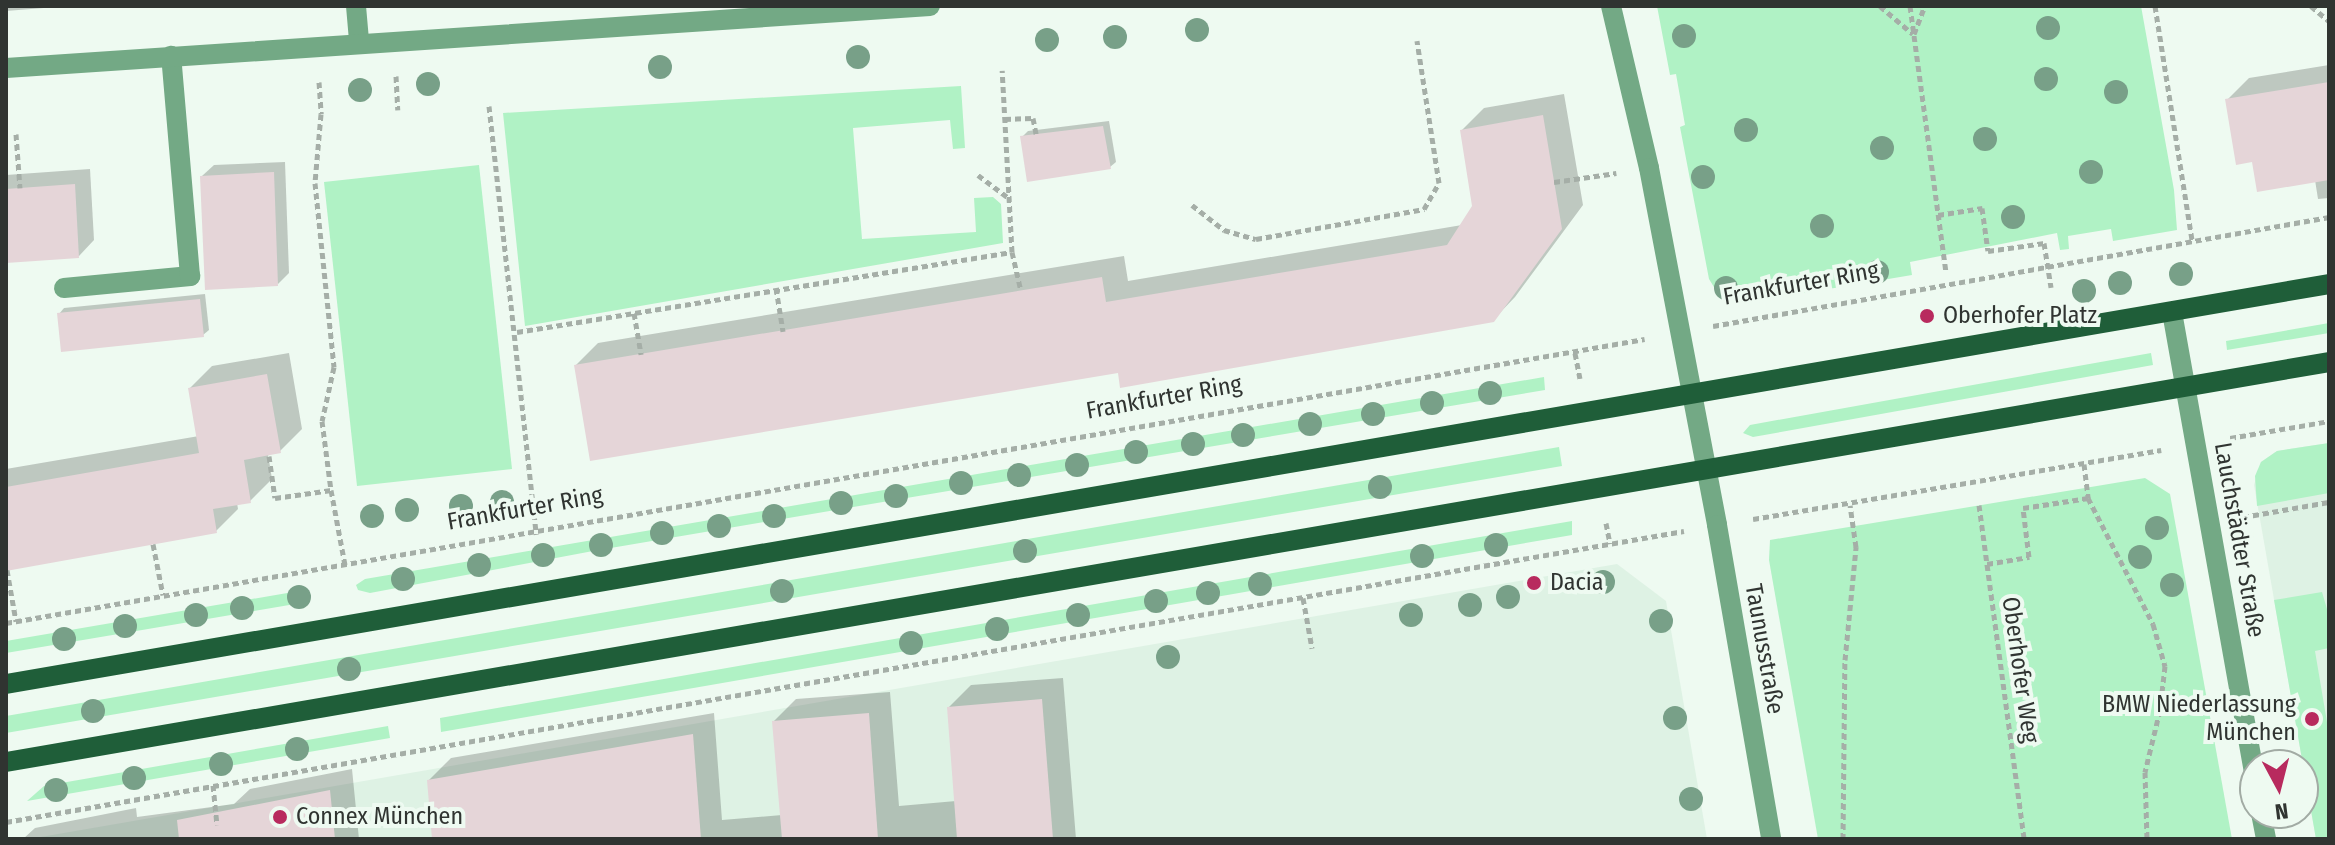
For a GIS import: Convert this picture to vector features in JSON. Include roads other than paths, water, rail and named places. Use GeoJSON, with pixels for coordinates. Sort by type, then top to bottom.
{"type":"FeatureCollection","features":[{"type":"Feature","properties":{"kind":"main road"},"geometry":{"type":"LineString","coordinates":[[6,684],[2329,284]]}},
{"type":"Feature","properties":{"kind":"main road"},"geometry":{"type":"LineString","coordinates":[[6,762],[2329,362]]}},
{"type":"Feature","properties":{"kind":"street"},"geometry":{"type":"LineString","coordinates":[[356,6],[359,43]]}},
{"type":"Feature","properties":{"kind":"street"},"geometry":{"type":"LineString","coordinates":[[6,68],[930,6]]}},
{"type":"Feature","properties":{"kind":"street"},"geometry":{"type":"LineString","coordinates":[[1611,6],[1649,168],[1705,468]]}},
{"type":"Feature","properties":{"kind":"street"},"geometry":{"type":"LineString","coordinates":[[64,288],[190,276],[171,56]]}},
{"type":"Feature","properties":{"kind":"street","name":"Lauchstädter Straße"},"geometry":{"type":"LineString","coordinates":[[2172,312],[2250,749]]}},
{"type":"Feature","properties":{"kind":"street","name":"Taunusstraße"},"geometry":{"type":"LineString","coordinates":[[1705,468],[1771,839]]}},
{"type":"Feature","properties":{"kind":"place","name":"Oberhofer Platz"},"geometry":{"type":"Point","coordinates":[1927,316]}},
{"type":"Feature","properties":{"kind":"place","name":"Dacia"},"geometry":{"type":"Point","coordinates":[1534,583]}},
{"type":"Feature","properties":{"kind":"place","name":"BMW Niederlassung München"},"geometry":{"type":"Point","coordinates":[2312,719]}},
{"type":"Feature","properties":{"kind":"place","name":"Connex München"},"geometry":{"type":"Point","coordinates":[280,817]}}]}
